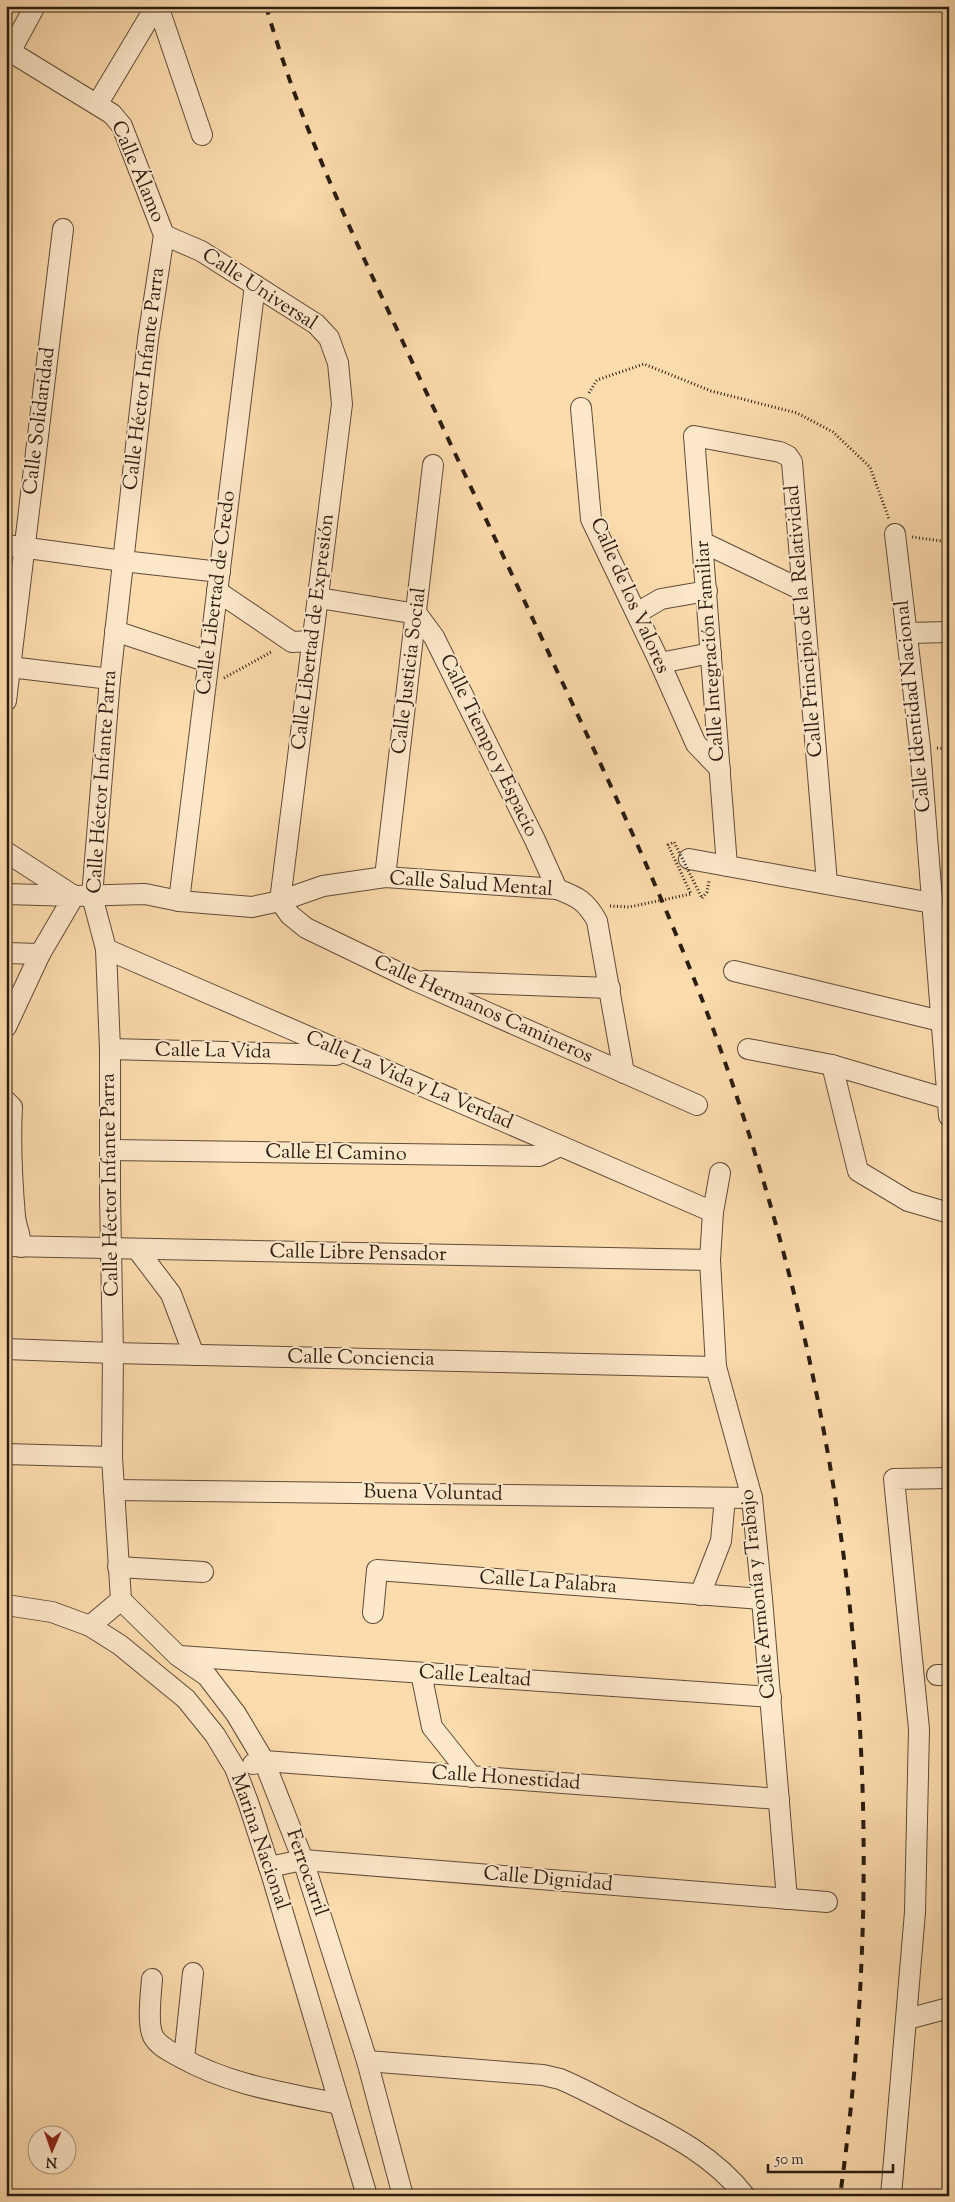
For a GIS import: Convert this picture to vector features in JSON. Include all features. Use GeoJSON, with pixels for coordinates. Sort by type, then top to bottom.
{"type":"FeatureCollection","features":[{"type":"Feature","properties":{"kind":"street"},"geometry":{"type":"LineString","coordinates":[[8,51],[35,6]]}},
{"type":"Feature","properties":{"kind":"street"},"geometry":{"type":"LineString","coordinates":[[98,103],[157,6]]}},
{"type":"Feature","properties":{"kind":"street"},"geometry":{"type":"LineString","coordinates":[[157,6],[202,135]]}},
{"type":"Feature","properties":{"kind":"street","name":"Calle Álamo"},"geometry":{"type":"LineString","coordinates":[[8,51],[98,103],[112,114],[122,126],[164,234]]}},
{"type":"Feature","properties":{"kind":"street","name":"Calle Solidaridad"},"geometry":{"type":"LineString","coordinates":[[6,701],[10,667],[16,546],[63,229]]}},
{"type":"Feature","properties":{"kind":"street","name":"Calle Universal"},"geometry":{"type":"LineString","coordinates":[[164,234],[201,251],[316,324],[329,338],[338,363]]}},
{"type":"Feature","properties":{"kind":"street","name":"Calle Héctor Infante Parra"},"geometry":{"type":"LineString","coordinates":[[121,1600],[112,1457],[113,1353],[110,1249],[110,1049],[106,948],[83,896],[110,679],[148,339],[164,234]]}},
{"type":"Feature","properties":{"kind":"street","name":"Calle Libertad de Credo"},"geometry":{"type":"LineString","coordinates":[[180,902],[204,688],[219,582],[255,285]]}},
{"type":"Feature","properties":{"kind":"street","name":"Calle Libertad de Expresión"},"geometry":{"type":"LineString","coordinates":[[280,900],[342,404],[338,363]]}},
{"type":"Feature","properties":{"kind":"street","name":"Calle de los Valores"},"geometry":{"type":"LineString","coordinates":[[581,408],[591,520],[660,663],[696,744],[720,769]]}},
{"type":"Feature","properties":{"kind":"street","name":"Calle Integración Familiar"},"geometry":{"type":"LineString","coordinates":[[694,436],[728,866]]}},
{"type":"Feature","properties":{"kind":"street","name":"Calle Principio de la Relatividad"},"geometry":{"type":"LineString","coordinates":[[694,436],[780,452],[788,456],[792,462],[827,883]]}},
{"type":"Feature","properties":{"kind":"street","name":"Calle Justicia Social"},"geometry":{"type":"LineString","coordinates":[[385,877],[433,464]]}},
{"type":"Feature","properties":{"kind":"street","name":"Calle Identidad Nacional"},"geometry":{"type":"LineString","coordinates":[[895,534],[920,748],[932,903],[945,1022],[948,1108]]}},
{"type":"Feature","properties":{"kind":"street"},"geometry":{"type":"LineString","coordinates":[[702,542],[802,590]]}},
{"type":"Feature","properties":{"kind":"street"},"geometry":{"type":"LineString","coordinates":[[16,546],[122,561],[219,582],[292,642],[312,641]]}},
{"type":"Feature","properties":{"kind":"street"},"geometry":{"type":"LineString","coordinates":[[637,614],[660,599],[707,591]]}},
{"type":"Feature","properties":{"kind":"street"},"geometry":{"type":"LineString","coordinates":[[319,598],[417,614]]}},
{"type":"Feature","properties":{"kind":"street","name":"Calle Tiempo y Espacio"},"geometry":{"type":"LineString","coordinates":[[417,614],[438,646],[535,840],[556,889]]}},
{"type":"Feature","properties":{"kind":"street"},"geometry":{"type":"LineString","coordinates":[[115,631],[208,662]]}},
{"type":"Feature","properties":{"kind":"street"},"geometry":{"type":"LineString","coordinates":[[908,633],[949,632]]}},
{"type":"Feature","properties":{"kind":"street"},"geometry":{"type":"LineString","coordinates":[[660,663],[711,653]]}},
{"type":"Feature","properties":{"kind":"street"},"geometry":{"type":"LineString","coordinates":[[10,667],[110,679]]}},
{"type":"Feature","properties":{"kind":"street"},"geometry":{"type":"LineString","coordinates":[[6,852],[83,896],[40,954],[6,1027]]}},
{"type":"Feature","properties":{"kind":"street"},"geometry":{"type":"LineString","coordinates":[[689,858],[932,903]]}},
{"type":"Feature","properties":{"kind":"street","name":"Calle Salud Mental"},"geometry":{"type":"LineString","coordinates":[[6,894],[83,896],[145,894],[180,902],[252,907],[323,886],[385,877],[556,889],[576,896],[589,907],[597,921],[610,988]]}},
{"type":"Feature","properties":{"kind":"street","name":"Calle Hermanos Camineros"},"geometry":{"type":"LineString","coordinates":[[280,900],[290,916],[306,928],[414,980],[697,1105]]}},
{"type":"Feature","properties":{"kind":"street","name":"Calle La Vida y La Verdad"},"geometry":{"type":"LineString","coordinates":[[106,948],[346,1055],[713,1212]]}},
{"type":"Feature","properties":{"kind":"street"},"geometry":{"type":"LineString","coordinates":[[6,953],[40,954]]}},
{"type":"Feature","properties":{"kind":"street"},"geometry":{"type":"LineString","coordinates":[[734,971],[945,1022]]}},
{"type":"Feature","properties":{"kind":"street"},"geometry":{"type":"LineString","coordinates":[[414,980],[610,988],[624,1073]]}},
{"type":"Feature","properties":{"kind":"street","name":"Calle La Vida"},"geometry":{"type":"LineString","coordinates":[[110,1049],[346,1055]]}},
{"type":"Feature","properties":{"kind":"street"},"geometry":{"type":"LineString","coordinates":[[748,1049],[832,1065],[948,1108]]}},
{"type":"Feature","properties":{"kind":"street"},"geometry":{"type":"LineString","coordinates":[[832,1065],[858,1171],[908,1201],[949,1213]]}},
{"type":"Feature","properties":{"kind":"street"},"geometry":{"type":"LineString","coordinates":[[6,1101],[12,1107],[15,1219],[21,1236],[14,1247]]}},
{"type":"Feature","properties":{"kind":"street","name":"Calle El Camino"},"geometry":{"type":"LineString","coordinates":[[110,1150],[539,1156],[560,1146]]}},
{"type":"Feature","properties":{"kind":"street","name":"Calle Armonía y Trabajo"},"geometry":{"type":"LineString","coordinates":[[720,1173],[713,1212],[710,1260],[716,1367],[752,1498],[771,1697],[787,1899]]}},
{"type":"Feature","properties":{"kind":"street","name":"Calle Libre Pensador"},"geometry":{"type":"LineString","coordinates":[[14,1247],[710,1260]]}},
{"type":"Feature","properties":{"kind":"street"},"geometry":{"type":"LineString","coordinates":[[137,1249],[171,1294],[194,1355]]}},
{"type":"Feature","properties":{"kind":"street","name":"Calle Conciencia"},"geometry":{"type":"LineString","coordinates":[[6,1349],[716,1367]]}},
{"type":"Feature","properties":{"kind":"street"},"geometry":{"type":"LineString","coordinates":[[6,1454],[112,1457]]}},
{"type":"Feature","properties":{"kind":"street"},"geometry":{"type":"LineString","coordinates":[[891,2196],[908,2019],[915,1912],[919,1729],[894,1479],[949,1478]]}},
{"type":"Feature","properties":{"kind":"street","name":"Buena Voluntad"},"geometry":{"type":"LineString","coordinates":[[114,1490],[752,1498]]}},
{"type":"Feature","properties":{"kind":"street"},"geometry":{"type":"LineString","coordinates":[[700,1595],[721,1541],[725,1498]]}},
{"type":"Feature","properties":{"kind":"street"},"geometry":{"type":"LineString","coordinates":[[118,1567],[203,1572]]}},
{"type":"Feature","properties":{"kind":"street","name":"Calle La Palabra"},"geometry":{"type":"LineString","coordinates":[[373,1614],[377,1570],[762,1600]]}},
{"type":"Feature","properties":{"kind":"street"},"geometry":{"type":"LineString","coordinates":[[90,1626],[121,1600]]}},
{"type":"Feature","properties":{"kind":"street","name":"Ferrocarril"},"geometry":{"type":"LineString","coordinates":[[121,1600],[178,1656],[207,1676],[236,1714],[264,1761],[303,1860],[367,2061],[403,2196]]}},
{"type":"Feature","properties":{"kind":"street","name":"Marina Nacional"},"geometry":{"type":"LineString","coordinates":[[6,1605],[52,1612],[90,1626],[120,1645],[186,1699],[214,1735],[235,1768],[269,1867],[367,2196]]}},
{"type":"Feature","properties":{"kind":"street","name":"Calle Lealtad"},"geometry":{"type":"LineString","coordinates":[[178,1656],[771,1697]]}},
{"type":"Feature","properties":{"kind":"street"},"geometry":{"type":"LineString","coordinates":[[421,1673],[431,1724],[472,1777]]}},
{"type":"Feature","properties":{"kind":"street","name":"Calle Honestidad"},"geometry":{"type":"LineString","coordinates":[[235,1768],[264,1761],[779,1800]]}},
{"type":"Feature","properties":{"kind":"street","name":"Calle Dignidad"},"geometry":{"type":"LineString","coordinates":[[269,1867],[303,1860],[827,1902]]}},
{"type":"Feature","properties":{"kind":"street"},"geometry":{"type":"LineString","coordinates":[[184,2060],[193,1973]]}},
{"type":"Feature","properties":{"kind":"street"},"geometry":{"type":"LineString","coordinates":[[152,1979],[151,2026],[153,2036],[161,2045],[198,2068],[242,2084],[340,2104]]}},
{"type":"Feature","properties":{"kind":"street"},"geometry":{"type":"LineString","coordinates":[[908,2019],[949,2008]]}},
{"type":"Feature","properties":{"kind":"street"},"geometry":{"type":"LineString","coordinates":[[367,2061],[543,2075],[560,2079],[676,2137],[704,2156],[736,2183],[745,2196]]}},
{"type":"Feature","properties":{"kind":"path"},"geometry":{"type":"LineString","coordinates":[[204,688],[292,642]]}},
{"type":"Feature","properties":{"kind":"path"},"geometry":{"type":"LineString","coordinates":[[610,906],[629,907],[691,894],[668,845],[674,842],[702,898]]}},
{"type":"Feature","properties":{"kind":"railway"},"geometry":{"type":"LineString","coordinates":[[266,6],[294,91],[345,216],[600,762],[641,852],[698,988],[762,1176],[800,1319],[830,1463],[850,1608],[861,1753],[863,1899],[856,2047],[840,2196]]}}]}
